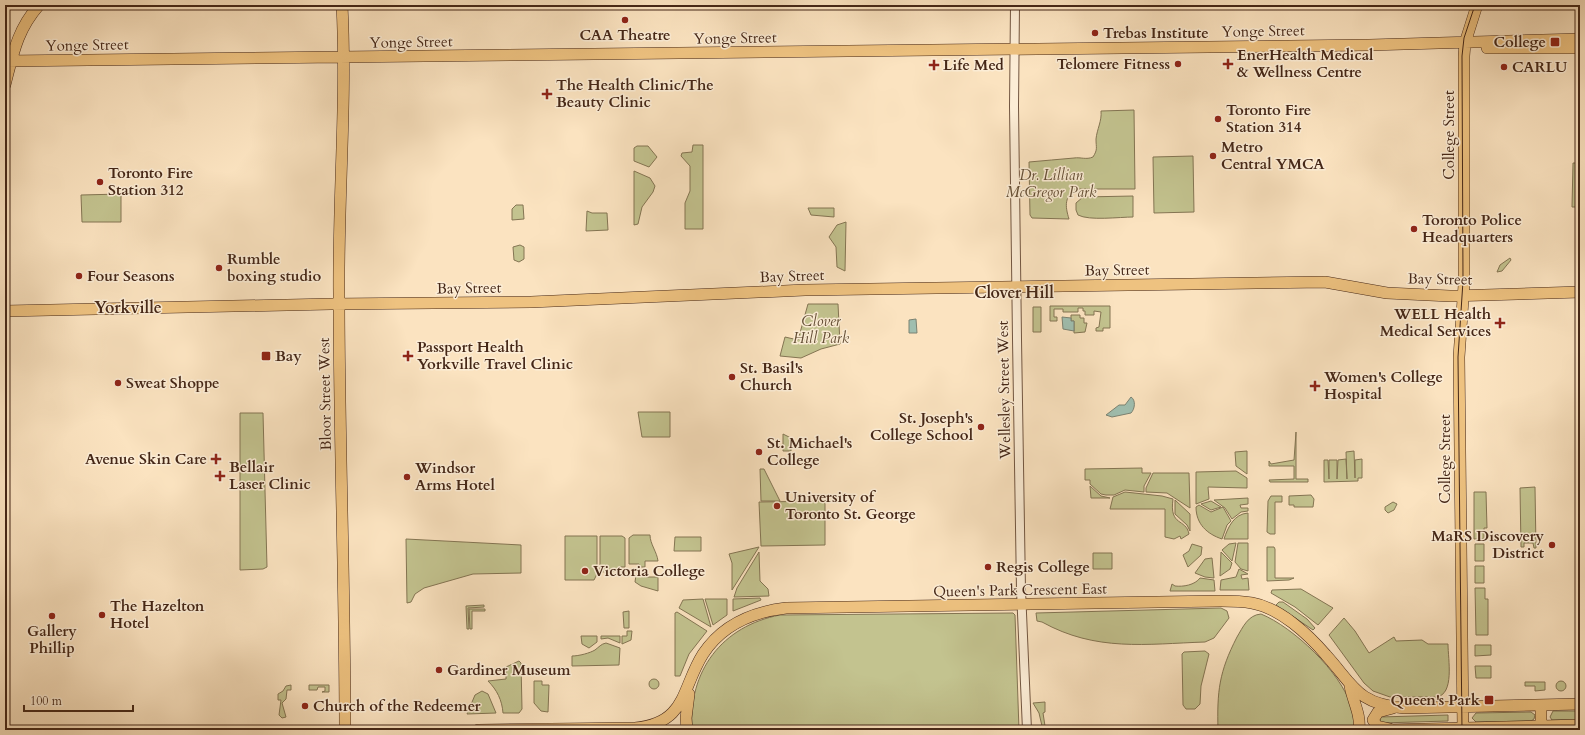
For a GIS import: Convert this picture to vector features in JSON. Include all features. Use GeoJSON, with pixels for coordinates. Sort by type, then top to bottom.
{"type":"FeatureCollection","features":[{"type":"Feature","properties":{"kind":"main road"},"geometry":{"type":"LineString","coordinates":[[5,85],[8,61],[22,26],[39,5]]}},
{"type":"Feature","properties":{"kind":"main road","name":"Bloor Street West"},"geometry":{"type":"LineString","coordinates":[[342,5],[345,58],[339,304],[345,730]]}},
{"type":"Feature","properties":{"kind":"main road","name":"College Street"},"geometry":{"type":"LineString","coordinates":[[1463,729],[1459,357],[1464,295],[1464,56],[1465,43],[1477,5]]}},
{"type":"Feature","properties":{"kind":"main road","name":"Yonge Street"},"geometry":{"type":"LineString","coordinates":[[8,61],[1015,50],[1465,43],[1480,41],[1580,39]]}},
{"type":"Feature","properties":{"kind":"main road","name":"Yonge Street"},"geometry":{"type":"LineString","coordinates":[[1465,43],[1479,48],[1580,48]]}},
{"type":"Feature","properties":{"kind":"main road","name":"Bay Street"},"geometry":{"type":"LineString","coordinates":[[5,311],[339,304],[540,302],[805,290],[1325,282],[1387,293],[1464,295],[1580,292]]}},
{"type":"Feature","properties":{"kind":"main road","name":"Queen's Park Crescent East"},"geometry":{"type":"LineString","coordinates":[[691,681],[703,655],[722,633],[748,617],[770,610],[786,608],[1221,601],[1253,603],[1278,614],[1303,632],[1326,654],[1350,686]]}},
{"type":"Feature","properties":{"kind":"main road"},"geometry":{"type":"LineString","coordinates":[[640,727],[661,720],[674,713],[691,681]]}},
{"type":"Feature","properties":{"kind":"main road"},"geometry":{"type":"LineString","coordinates":[[687,730],[687,704],[691,681]]}},
{"type":"Feature","properties":{"kind":"main road"},"geometry":{"type":"LineString","coordinates":[[1350,686],[1373,701],[1389,706],[1404,708]]}},
{"type":"Feature","properties":{"kind":"main road"},"geometry":{"type":"LineString","coordinates":[[1350,686],[1352,697],[1359,712],[1359,730]]}},
{"type":"Feature","properties":{"kind":"main road"},"geometry":{"type":"LineString","coordinates":[[1580,704],[1404,708],[1382,710],[1375,714],[1373,720],[1375,725],[1379,728],[1388,730],[1580,725]]}},
{"type":"Feature","properties":{"kind":"main road"},"geometry":{"type":"LineString","coordinates":[[1541,726],[1542,705]]}},
{"type":"Feature","properties":{"kind":"main road"},"geometry":{"type":"LineString","coordinates":[[478,730],[640,727],[655,730]]}},
{"type":"Feature","properties":{"kind":"street","name":"Wellesley Street West"},"geometry":{"type":"LineString","coordinates":[[1015,5],[1017,287],[1022,605],[1027,730]]}},
{"type":"Feature","properties":{"kind":"green space","name":"Dr. Lillian McGregor Park"},"geometry":{"type":"Polygon","coordinates":[[[1134,110],[1135,189],[1077,189],[1068,198],[1066,206],[1069,219],[1032,218],[1030,215],[1029,162],[1093,157],[1096,150],[1096,139],[1101,118],[1101,111],[1134,110]]]}},
{"type":"Feature","properties":{"kind":"green space"},"geometry":{"type":"Polygon","coordinates":[[[693,145],[703,145],[703,229],[685,229],[685,203],[690,191],[690,166],[681,156],[682,153],[692,152],[693,145]]]}},
{"type":"Feature","properties":{"kind":"green space"},"geometry":{"type":"Polygon","coordinates":[[[637,146],[648,146],[657,157],[649,167],[634,161],[634,148],[637,146]]]}},
{"type":"Feature","properties":{"kind":"green space"},"geometry":{"type":"Polygon","coordinates":[[[1193,156],[1194,212],[1154,213],[1153,157],[1193,156]]]}},
{"type":"Feature","properties":{"kind":"green space"},"geometry":{"type":"Polygon","coordinates":[[[1573,163],[1580,163],[1580,207],[1572,207],[1573,163]]]}},
{"type":"Feature","properties":{"kind":"green space"},"geometry":{"type":"Polygon","coordinates":[[[634,171],[650,178],[655,186],[653,192],[642,207],[638,224],[634,225],[634,171]]]}},
{"type":"Feature","properties":{"kind":"green space"},"geometry":{"type":"Polygon","coordinates":[[[121,194],[121,222],[82,222],[81,195],[121,194]]]}},
{"type":"Feature","properties":{"kind":"green space"},"geometry":{"type":"Polygon","coordinates":[[[1133,196],[1133,217],[1089,218],[1078,215],[1076,210],[1076,203],[1083,197],[1133,196]]]}},
{"type":"Feature","properties":{"kind":"green space"},"geometry":{"type":"Polygon","coordinates":[[[516,205],[523,205],[524,219],[512,220],[512,209],[516,205]]]}},
{"type":"Feature","properties":{"kind":"green space"},"geometry":{"type":"Polygon","coordinates":[[[808,208],[834,208],[834,217],[811,215],[808,208]]]}},
{"type":"Feature","properties":{"kind":"green space"},"geometry":{"type":"Polygon","coordinates":[[[587,211],[592,213],[607,213],[608,230],[586,231],[587,211]]]}},
{"type":"Feature","properties":{"kind":"green space"},"geometry":{"type":"Polygon","coordinates":[[[846,222],[845,271],[837,267],[836,247],[829,237],[837,225],[846,222]]]}},
{"type":"Feature","properties":{"kind":"green space"},"geometry":{"type":"Polygon","coordinates":[[[520,245],[524,247],[524,259],[519,262],[514,260],[513,247],[520,245]]]}},
{"type":"Feature","properties":{"kind":"green space"},"geometry":{"type":"Polygon","coordinates":[[[1510,258],[1511,260],[1502,271],[1497,272],[1500,265],[1510,258]]]}},
{"type":"Feature","properties":{"kind":"green space","name":"Clover Hill Park"},"geometry":{"type":"Polygon","coordinates":[[[808,304],[838,304],[840,344],[821,349],[801,358],[780,356],[785,337],[798,340],[808,304]]]}},
{"type":"Feature","properties":{"kind":"green space"},"geometry":{"type":"Polygon","coordinates":[[[1050,306],[1110,306],[1110,328],[1103,328],[1103,331],[1096,331],[1096,328],[1099,327],[1101,312],[1094,311],[1094,315],[1085,315],[1083,308],[1078,308],[1078,312],[1063,312],[1063,309],[1054,309],[1054,317],[1057,317],[1057,321],[1050,321],[1050,306]]]}},
{"type":"Feature","properties":{"kind":"green space"},"geometry":{"type":"Polygon","coordinates":[[[1033,307],[1041,307],[1041,332],[1033,332],[1033,307]]]}},
{"type":"Feature","properties":{"kind":"green space"},"geometry":{"type":"Polygon","coordinates":[[[1071,315],[1080,315],[1080,318],[1084,318],[1084,323],[1087,323],[1085,332],[1074,333],[1074,321],[1071,321],[1071,315]]]}},
{"type":"Feature","properties":{"kind":"green space"},"geometry":{"type":"Polygon","coordinates":[[[638,412],[670,412],[670,437],[642,437],[638,412]]]}},
{"type":"Feature","properties":{"kind":"green space"},"geometry":{"type":"Polygon","coordinates":[[[240,413],[263,413],[267,567],[263,569],[240,570],[240,413]]]}},
{"type":"Feature","properties":{"kind":"green space"},"geometry":{"type":"Polygon","coordinates":[[[1296,432],[1296,479],[1308,479],[1308,482],[1270,482],[1269,480],[1294,479],[1294,466],[1269,466],[1269,461],[1271,464],[1294,460],[1296,432]]]}},
{"type":"Feature","properties":{"kind":"green space"},"geometry":{"type":"Polygon","coordinates":[[[783,434],[791,438],[791,451],[783,451],[783,434]]]}},
{"type":"Feature","properties":{"kind":"green space"},"geometry":{"type":"Polygon","coordinates":[[[1247,451],[1247,474],[1236,466],[1235,452],[1247,451]]]}},
{"type":"Feature","properties":{"kind":"green space"},"geometry":{"type":"Polygon","coordinates":[[[1354,451],[1355,478],[1355,460],[1362,459],[1362,478],[1358,478],[1358,481],[1324,482],[1324,460],[1328,460],[1329,479],[1329,460],[1337,460],[1337,479],[1338,460],[1346,459],[1347,479],[1346,452],[1354,451]]]}},
{"type":"Feature","properties":{"kind":"green space"},"geometry":{"type":"Polygon","coordinates":[[[1142,468],[1142,473],[1151,473],[1144,486],[1144,492],[1125,490],[1114,495],[1101,494],[1090,484],[1090,480],[1085,480],[1085,469],[1142,468]]]}},
{"type":"Feature","properties":{"kind":"green space"},"geometry":{"type":"Polygon","coordinates":[[[760,469],[764,469],[780,501],[761,501],[760,469]]]}},
{"type":"Feature","properties":{"kind":"green space"},"geometry":{"type":"Polygon","coordinates":[[[1236,471],[1247,478],[1247,488],[1208,487],[1209,499],[1196,504],[1196,472],[1236,471]]]}},
{"type":"Feature","properties":{"kind":"green space"},"geometry":{"type":"Polygon","coordinates":[[[1153,473],[1189,473],[1190,508],[1167,493],[1146,492],[1146,488],[1153,473]]]}},
{"type":"Feature","properties":{"kind":"green space"},"geometry":{"type":"Polygon","coordinates":[[[1090,486],[1101,496],[1110,498],[1091,498],[1090,486]]]}},
{"type":"Feature","properties":{"kind":"green space"},"geometry":{"type":"Polygon","coordinates":[[[1535,487],[1536,548],[1534,548],[1533,543],[1524,543],[1524,547],[1521,547],[1520,488],[1535,487]]]}},
{"type":"Feature","properties":{"kind":"green space"},"geometry":{"type":"Polygon","coordinates":[[[1125,492],[1162,496],[1173,499],[1173,514],[1178,521],[1185,526],[1189,534],[1181,539],[1180,536],[1174,539],[1165,537],[1165,509],[1110,509],[1113,497],[1125,492]]]}},
{"type":"Feature","properties":{"kind":"green space"},"geometry":{"type":"Polygon","coordinates":[[[1474,492],[1486,492],[1487,528],[1484,528],[1484,539],[1474,539],[1474,492]]]}},
{"type":"Feature","properties":{"kind":"green space"},"geometry":{"type":"Polygon","coordinates":[[[1311,495],[1314,499],[1313,507],[1294,507],[1294,505],[1289,505],[1289,496],[1311,495]]]}},
{"type":"Feature","properties":{"kind":"green space"},"geometry":{"type":"Polygon","coordinates":[[[1271,496],[1282,496],[1282,502],[1275,502],[1275,534],[1270,534],[1267,532],[1268,501],[1271,496]]]}},
{"type":"Feature","properties":{"kind":"green space"},"geometry":{"type":"Polygon","coordinates":[[[1248,498],[1248,504],[1240,505],[1241,508],[1248,508],[1248,511],[1241,512],[1232,519],[1225,508],[1214,500],[1248,498]]]}},
{"type":"Feature","properties":{"kind":"green space"},"geometry":{"type":"Polygon","coordinates":[[[1175,500],[1190,514],[1190,531],[1187,525],[1175,514],[1175,500]]]}},
{"type":"Feature","properties":{"kind":"green space"},"geometry":{"type":"Polygon","coordinates":[[[825,501],[825,545],[761,546],[759,502],[825,501]]]}},
{"type":"Feature","properties":{"kind":"green space"},"geometry":{"type":"Polygon","coordinates":[[[1211,501],[1221,507],[1211,510],[1201,504],[1211,501]]]}},
{"type":"Feature","properties":{"kind":"green space"},"geometry":{"type":"Polygon","coordinates":[[[1393,502],[1397,504],[1394,510],[1388,513],[1385,510],[1385,507],[1393,502]]]}},
{"type":"Feature","properties":{"kind":"green space"},"geometry":{"type":"Polygon","coordinates":[[[1199,505],[1211,512],[1223,507],[1231,521],[1227,525],[1222,539],[1203,528],[1197,513],[1196,507],[1199,505]]]}},
{"type":"Feature","properties":{"kind":"green space"},"geometry":{"type":"Polygon","coordinates":[[[1248,513],[1248,539],[1224,539],[1232,522],[1239,516],[1248,513]]]}},
{"type":"Feature","properties":{"kind":"green space"},"geometry":{"type":"Polygon","coordinates":[[[633,535],[650,535],[658,561],[645,561],[645,567],[640,567],[639,564],[629,564],[629,538],[633,535]]]}},
{"type":"Feature","properties":{"kind":"green space"},"geometry":{"type":"Polygon","coordinates":[[[565,536],[597,536],[597,574],[594,580],[565,580],[565,536]]]}},
{"type":"Feature","properties":{"kind":"green space"},"geometry":{"type":"Polygon","coordinates":[[[600,536],[622,536],[625,538],[625,567],[620,567],[617,571],[600,572],[600,536]]]}},
{"type":"Feature","properties":{"kind":"green space"},"geometry":{"type":"Polygon","coordinates":[[[675,537],[701,537],[701,551],[674,551],[675,537]]]}},
{"type":"Feature","properties":{"kind":"green space"},"geometry":{"type":"Polygon","coordinates":[[[406,539],[521,545],[521,573],[473,574],[424,588],[415,594],[411,602],[407,603],[406,539]]]}},
{"type":"Feature","properties":{"kind":"green space"},"geometry":{"type":"Polygon","coordinates":[[[1236,543],[1232,561],[1222,550],[1229,544],[1236,543]]]}},
{"type":"Feature","properties":{"kind":"green space"},"geometry":{"type":"Polygon","coordinates":[[[1238,543],[1248,543],[1248,571],[1241,569],[1235,562],[1238,543]]]}},
{"type":"Feature","properties":{"kind":"green space"},"geometry":{"type":"Polygon","coordinates":[[[1192,544],[1202,547],[1201,555],[1188,567],[1183,555],[1189,551],[1192,544]]]}},
{"type":"Feature","properties":{"kind":"green space"},"geometry":{"type":"Polygon","coordinates":[[[1475,544],[1484,544],[1484,561],[1475,561],[1475,544]]]}},
{"type":"Feature","properties":{"kind":"green space"},"geometry":{"type":"Polygon","coordinates":[[[759,547],[732,590],[732,563],[729,554],[759,547]]]}},
{"type":"Feature","properties":{"kind":"green space"},"geometry":{"type":"Polygon","coordinates":[[[1267,547],[1274,547],[1275,549],[1275,578],[1294,578],[1289,580],[1267,581],[1267,547]]]}},
{"type":"Feature","properties":{"kind":"green space"},"geometry":{"type":"Polygon","coordinates":[[[759,552],[760,581],[768,589],[769,596],[734,597],[737,588],[759,552]]]}},
{"type":"Feature","properties":{"kind":"green space"},"geometry":{"type":"Polygon","coordinates":[[[1221,552],[1232,563],[1230,569],[1220,576],[1221,552]]]}},
{"type":"Feature","properties":{"kind":"green space"},"geometry":{"type":"Polygon","coordinates":[[[1093,553],[1112,553],[1112,569],[1093,569],[1093,553]]]}},
{"type":"Feature","properties":{"kind":"green space"},"geometry":{"type":"Polygon","coordinates":[[[1212,558],[1214,578],[1205,577],[1195,573],[1205,559],[1212,558]]]}},
{"type":"Feature","properties":{"kind":"green space"},"geometry":{"type":"Polygon","coordinates":[[[1475,566],[1484,566],[1484,583],[1475,583],[1475,566]]]}},
{"type":"Feature","properties":{"kind":"green space"},"geometry":{"type":"Polygon","coordinates":[[[1239,569],[1248,574],[1241,575],[1242,579],[1248,578],[1249,590],[1220,590],[1221,580],[1236,577],[1239,569]]]}},
{"type":"Feature","properties":{"kind":"green space"},"geometry":{"type":"Polygon","coordinates":[[[640,572],[645,572],[646,577],[658,577],[658,591],[641,586],[635,582],[636,575],[640,572]]]}},
{"type":"Feature","properties":{"kind":"green space"},"geometry":{"type":"Polygon","coordinates":[[[1200,578],[1214,580],[1215,591],[1170,591],[1172,584],[1175,586],[1185,586],[1192,584],[1200,578]]]}},
{"type":"Feature","properties":{"kind":"green space"},"geometry":{"type":"Polygon","coordinates":[[[1475,588],[1485,588],[1485,599],[1488,599],[1488,635],[1476,635],[1475,588]]]}},
{"type":"Feature","properties":{"kind":"green space"},"geometry":{"type":"Polygon","coordinates":[[[1301,589],[1333,608],[1318,625],[1295,607],[1271,593],[1272,590],[1301,589]]]}},
{"type":"Feature","properties":{"kind":"green space"},"geometry":{"type":"Polygon","coordinates":[[[760,598],[761,600],[733,611],[733,599],[760,598]]]}},
{"type":"Feature","properties":{"kind":"green space"},"geometry":{"type":"Polygon","coordinates":[[[703,599],[711,627],[679,608],[683,600],[703,599]]]}},
{"type":"Feature","properties":{"kind":"green space"},"geometry":{"type":"Polygon","coordinates":[[[705,599],[727,599],[727,615],[713,625],[705,599]]]}},
{"type":"Feature","properties":{"kind":"green space"},"geometry":{"type":"Polygon","coordinates":[[[1279,602],[1283,602],[1307,619],[1315,628],[1313,630],[1276,605],[1279,602]]]}},
{"type":"Feature","properties":{"kind":"green space"},"geometry":{"type":"Polygon","coordinates":[[[484,605],[484,607],[468,608],[469,629],[467,629],[466,606],[484,605]]]}},
{"type":"Feature","properties":{"kind":"green space"},"geometry":{"type":"Polygon","coordinates":[[[1221,608],[1227,611],[1229,618],[1214,638],[1205,642],[1162,644],[1122,644],[1082,638],[1062,632],[1037,621],[1036,613],[1221,608]]]}},
{"type":"Feature","properties":{"kind":"green space"},"geometry":{"type":"Polygon","coordinates":[[[469,609],[485,609],[485,611],[472,611],[472,629],[470,629],[469,609]]]}},
{"type":"Feature","properties":{"kind":"green space"},"geometry":{"type":"Polygon","coordinates":[[[629,611],[629,628],[624,628],[623,612],[629,611]]]}},
{"type":"Feature","properties":{"kind":"green space"},"geometry":{"type":"Polygon","coordinates":[[[677,612],[707,631],[689,654],[680,676],[675,676],[675,613],[677,612]]]}},
{"type":"Feature","properties":{"kind":"green space"},"geometry":{"type":"Polygon","coordinates":[[[1013,613],[1015,615],[1019,730],[692,730],[692,709],[696,689],[703,671],[713,654],[741,629],[759,621],[780,615],[1013,613]]]}},
{"type":"Feature","properties":{"kind":"green space","name":"Queen's Park"},"geometry":{"type":"Polygon","coordinates":[[[1261,614],[1274,620],[1287,629],[1327,665],[1346,693],[1351,706],[1356,730],[1218,730],[1220,682],[1226,661],[1237,637],[1249,619],[1261,614]]]}},
{"type":"Feature","properties":{"kind":"green space"},"geometry":{"type":"Polygon","coordinates":[[[1344,618],[1355,631],[1369,653],[1394,637],[1396,641],[1422,640],[1428,644],[1448,644],[1449,675],[1446,690],[1442,695],[1436,697],[1390,697],[1373,691],[1364,683],[1329,635],[1344,618]]]}},
{"type":"Feature","properties":{"kind":"green space"},"geometry":{"type":"Polygon","coordinates":[[[627,631],[632,631],[631,640],[622,644],[622,636],[627,636],[627,631]]]}},
{"type":"Feature","properties":{"kind":"green space"},"geometry":{"type":"Polygon","coordinates":[[[581,636],[597,636],[597,642],[589,648],[582,644],[581,636]]]}},
{"type":"Feature","properties":{"kind":"green space"},"geometry":{"type":"Polygon","coordinates":[[[601,636],[620,636],[620,643],[608,638],[601,639],[601,636]]]}},
{"type":"Feature","properties":{"kind":"green space"},"geometry":{"type":"Polygon","coordinates":[[[606,643],[620,648],[619,665],[572,666],[572,656],[590,652],[606,643]]]}},
{"type":"Feature","properties":{"kind":"green space"},"geometry":{"type":"Polygon","coordinates":[[[1475,645],[1491,645],[1491,655],[1475,656],[1475,645]]]}},
{"type":"Feature","properties":{"kind":"green space"},"geometry":{"type":"Polygon","coordinates":[[[1205,651],[1209,654],[1201,686],[1200,704],[1195,709],[1186,709],[1183,705],[1182,654],[1184,652],[1205,651]]]}},
{"type":"Feature","properties":{"kind":"green space"},"geometry":{"type":"Polygon","coordinates":[[[519,661],[521,663],[522,709],[519,713],[503,713],[502,704],[494,688],[488,681],[506,679],[506,667],[519,661]]]}},
{"type":"Feature","properties":{"kind":"green space"},"geometry":{"type":"Polygon","coordinates":[[[1475,666],[1491,666],[1491,678],[1476,678],[1475,666]]]}},
{"type":"Feature","properties":{"kind":"green space"},"geometry":{"type":"Polygon","coordinates":[[[652,679],[656,679],[658,680],[658,688],[652,689],[649,686],[649,682],[652,679]]]}},
{"type":"Feature","properties":{"kind":"green space"},"geometry":{"type":"Polygon","coordinates":[[[534,681],[542,681],[542,685],[549,685],[548,712],[541,711],[534,703],[534,681]]]}},
{"type":"Feature","properties":{"kind":"green space"},"geometry":{"type":"Polygon","coordinates":[[[1559,681],[1563,681],[1565,682],[1565,690],[1559,691],[1556,688],[1556,684],[1559,681]]]}},
{"type":"Feature","properties":{"kind":"green space"},"geometry":{"type":"Polygon","coordinates":[[[1525,682],[1545,682],[1545,690],[1535,691],[1535,686],[1525,686],[1525,682]]]}},
{"type":"Feature","properties":{"kind":"green space"},"geometry":{"type":"Polygon","coordinates":[[[291,685],[291,690],[287,690],[286,699],[282,703],[286,717],[282,718],[279,715],[281,700],[278,700],[278,694],[283,691],[286,686],[291,685]]]}},
{"type":"Feature","properties":{"kind":"green space"},"geometry":{"type":"Polygon","coordinates":[[[309,685],[329,685],[329,692],[322,692],[325,691],[325,687],[318,687],[317,690],[309,690],[309,685]]]}},
{"type":"Feature","properties":{"kind":"green space"},"geometry":{"type":"Polygon","coordinates":[[[482,691],[488,694],[496,713],[467,714],[475,695],[482,691]]]}},
{"type":"Feature","properties":{"kind":"green space"},"geometry":{"type":"Polygon","coordinates":[[[1045,702],[1045,712],[1043,713],[1045,726],[1042,726],[1039,713],[1033,703],[1045,702]]]}},
{"type":"Feature","properties":{"kind":"green space"},"geometry":{"type":"Polygon","coordinates":[[[1553,711],[1580,711],[1580,720],[1552,720],[1550,717],[1553,711]]]}},
{"type":"Feature","properties":{"kind":"green space"},"geometry":{"type":"Polygon","coordinates":[[[1531,712],[1535,715],[1534,719],[1531,721],[1476,722],[1472,718],[1476,713],[1531,712]]]}},
{"type":"Feature","properties":{"kind":"green space"},"geometry":{"type":"Polygon","coordinates":[[[1448,715],[1448,721],[1380,723],[1380,717],[1448,715]]]}},
{"type":"Feature","properties":{"kind":"shaded area"},"geometry":{"type":"Polygon","coordinates":[[[1062,317],[1071,318],[1071,321],[1074,321],[1074,331],[1063,329],[1062,317]]]}},
{"type":"Feature","properties":{"kind":"shaded area"},"geometry":{"type":"Polygon","coordinates":[[[916,319],[917,333],[909,333],[909,320],[916,319]]]}},
{"type":"Feature","properties":{"kind":"shaded area"},"geometry":{"type":"Polygon","coordinates":[[[1131,397],[1134,400],[1134,405],[1131,413],[1112,417],[1106,415],[1119,405],[1125,405],[1131,397]]]}},
{"type":"Feature","properties":{"kind":"tram line"},"geometry":{"type":"LineString","coordinates":[[1462,730],[1458,357],[1463,281],[1462,56],[1464,38],[1475,5]]}},
{"type":"Feature","properties":{"kind":"place","name":"CAA Theatre"},"geometry":{"type":"Point","coordinates":[625,20]}},
{"type":"Feature","properties":{"kind":"place","name":"Trebas Institute"},"geometry":{"type":"Point","coordinates":[1095,33]}},
{"type":"Feature","properties":{"kind":"place","name":"College"},"geometry":{"type":"Point","coordinates":[1555,42]}},
{"type":"Feature","properties":{"kind":"place","name":"Telomere Fitness"},"geometry":{"type":"Point","coordinates":[1178,64]}},
{"type":"Feature","properties":{"kind":"place","name":"EnerHealth Medical & Wellness Centre"},"geometry":{"type":"Point","coordinates":[1228,64]}},
{"type":"Feature","properties":{"kind":"place","name":"Life Med"},"geometry":{"type":"Point","coordinates":[934,65]}},
{"type":"Feature","properties":{"kind":"place","name":"CARLU"},"geometry":{"type":"Point","coordinates":[1504,67]}},
{"type":"Feature","properties":{"kind":"place","name":"The Health Clinic/The Beauty Clinic"},"geometry":{"type":"Point","coordinates":[547,94]}},
{"type":"Feature","properties":{"kind":"place","name":"Toronto Fire Station 314"},"geometry":{"type":"Point","coordinates":[1218,119]}},
{"type":"Feature","properties":{"kind":"place","name":"Metro Central YMCA"},"geometry":{"type":"Point","coordinates":[1213,156]}},
{"type":"Feature","properties":{"kind":"place","name":"Toronto Fire Station 312"},"geometry":{"type":"Point","coordinates":[100,182]}},
{"type":"Feature","properties":{"kind":"place","name":"Toronto Police Headquarters"},"geometry":{"type":"Point","coordinates":[1414,229]}},
{"type":"Feature","properties":{"kind":"place","name":"Rumble boxing studio"},"geometry":{"type":"Point","coordinates":[219,268]}},
{"type":"Feature","properties":{"kind":"place","name":"Four Seasons"},"geometry":{"type":"Point","coordinates":[79,276]}},
{"type":"Feature","properties":{"kind":"place","name":"WELL Health Medical Services"},"geometry":{"type":"Point","coordinates":[1500,323]}},
{"type":"Feature","properties":{"kind":"place","name":"Bay"},"geometry":{"type":"Point","coordinates":[266,356]}},
{"type":"Feature","properties":{"kind":"place","name":"Passport Health Yorkville Travel Clinic"},"geometry":{"type":"Point","coordinates":[408,356]}},
{"type":"Feature","properties":{"kind":"place","name":"St. Basil's Church"},"geometry":{"type":"Point","coordinates":[732,377]}},
{"type":"Feature","properties":{"kind":"place","name":"Sweat Shoppe"},"geometry":{"type":"Point","coordinates":[118,383]}},
{"type":"Feature","properties":{"kind":"place","name":"Women's College Hospital"},"geometry":{"type":"Point","coordinates":[1315,386]}},
{"type":"Feature","properties":{"kind":"place","name":"St. Joseph's College School"},"geometry":{"type":"Point","coordinates":[981,427]}},
{"type":"Feature","properties":{"kind":"place","name":"St. Michael's College"},"geometry":{"type":"Point","coordinates":[759,452]}},
{"type":"Feature","properties":{"kind":"place","name":"Avenue Skin Care"},"geometry":{"type":"Point","coordinates":[216,459]}},
{"type":"Feature","properties":{"kind":"place","name":"Bellair Laser Clinic"},"geometry":{"type":"Point","coordinates":[220,476]}},
{"type":"Feature","properties":{"kind":"place","name":"Windsor Arms Hotel"},"geometry":{"type":"Point","coordinates":[407,477]}},
{"type":"Feature","properties":{"kind":"place","name":"University of Toronto St. George"},"geometry":{"type":"Point","coordinates":[777,506]}},
{"type":"Feature","properties":{"kind":"place","name":"MaRS Discovery District"},"geometry":{"type":"Point","coordinates":[1552,545]}},
{"type":"Feature","properties":{"kind":"place","name":"Regis College"},"geometry":{"type":"Point","coordinates":[988,567]}},
{"type":"Feature","properties":{"kind":"place","name":"Victoria College"},"geometry":{"type":"Point","coordinates":[585,571]}},
{"type":"Feature","properties":{"kind":"place","name":"The Hazelton Hotel"},"geometry":{"type":"Point","coordinates":[102,615]}},
{"type":"Feature","properties":{"kind":"place","name":"Gallery Phillip"},"geometry":{"type":"Point","coordinates":[52,616]}},
{"type":"Feature","properties":{"kind":"place","name":"Gardiner Museum"},"geometry":{"type":"Point","coordinates":[439,670]}},
{"type":"Feature","properties":{"kind":"place","name":"Queen's Park"},"geometry":{"type":"Point","coordinates":[1489,700]}},
{"type":"Feature","properties":{"kind":"place","name":"Church of the Redeemer"},"geometry":{"type":"Point","coordinates":[305,706]}},
{"type":"Feature","properties":{"kind":"district","name":"Clover Hill"},"geometry":{"type":"Point","coordinates":[1014,292]}},
{"type":"Feature","properties":{"kind":"district","name":"Yorkville"},"geometry":{"type":"Point","coordinates":[128,307]}}]}
